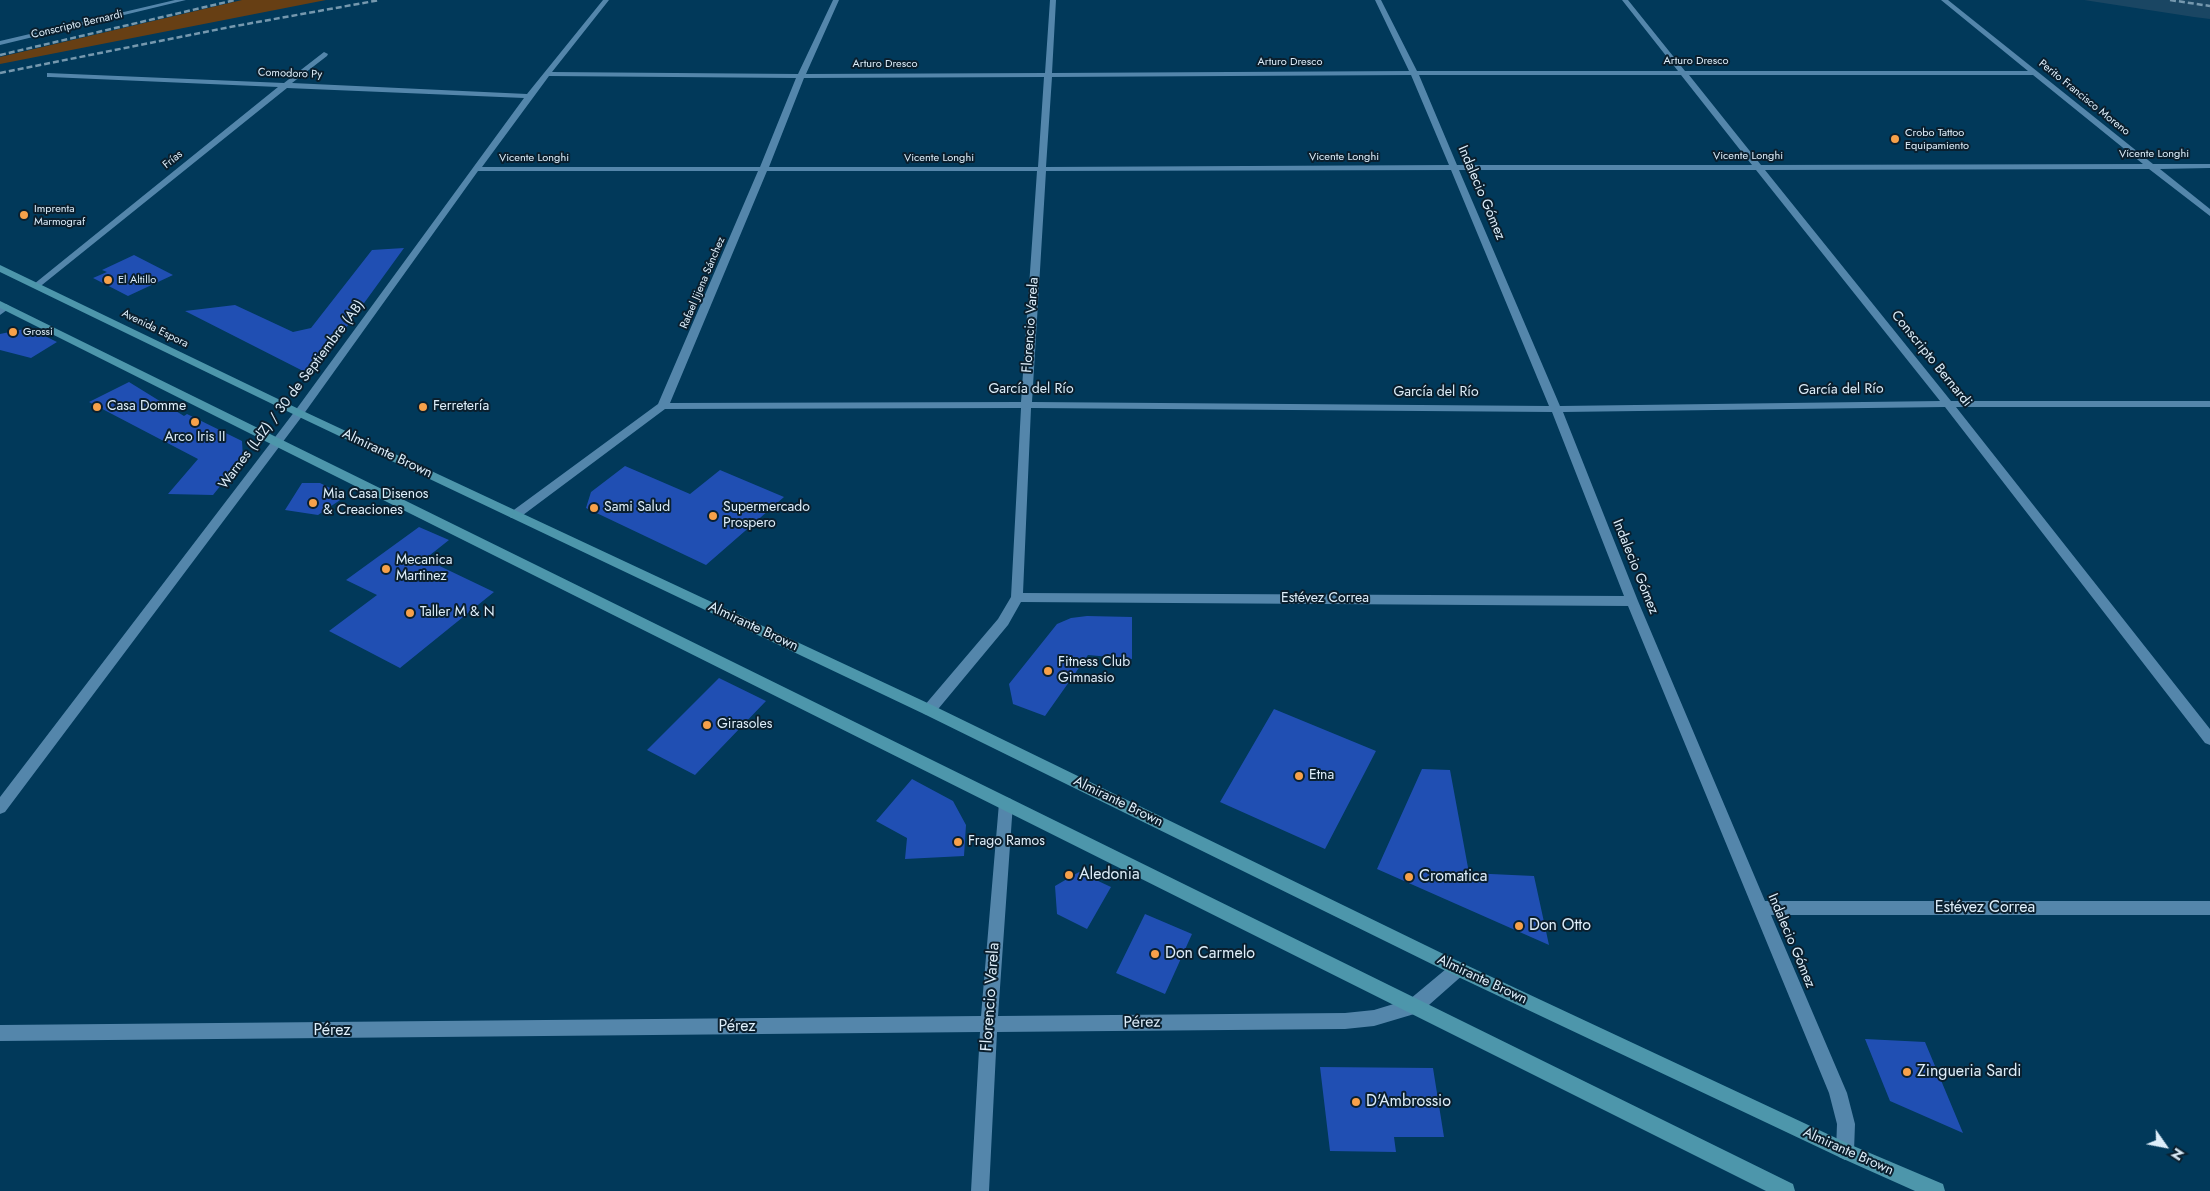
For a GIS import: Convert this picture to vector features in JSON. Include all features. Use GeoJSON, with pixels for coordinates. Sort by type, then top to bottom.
{"type":"FeatureCollection","features":[{"type":"Feature","properties":{"kind":"main road","name":"Avenida Espora"},"geometry":{"type":"LineString","coordinates":[[0,268],[300,413]]}},
{"type":"Feature","properties":{"kind":"main road"},"geometry":{"type":"LineString","coordinates":[[2,308],[1006,803],[1786,1191]]}},
{"type":"Feature","properties":{"kind":"main road","name":"Almirante Brown"},"geometry":{"type":"LineString","coordinates":[[300,413],[929,710],[1458,969],[1845,1151],[1936,1191]]}},
{"type":"Feature","properties":{"kind":"street","name":"Conscripto Bernardi"},"geometry":{"type":"LineString","coordinates":[[0,43],[183,0]]}},
{"type":"Feature","properties":{"kind":"street","name":"Warnes (LdZ) / 30 de Septiembre (AB)"},"geometry":{"type":"LineString","coordinates":[[0,808],[275,442],[300,413],[529,96],[606,0]]}},
{"type":"Feature","properties":{"kind":"street","name":"Rafael Jijena Sánchez"},"geometry":{"type":"LineString","coordinates":[[663,406],[801,76],[836,0]]}},
{"type":"Feature","properties":{"kind":"street","name":"Florencio Varela"},"geometry":{"type":"LineString","coordinates":[[929,710],[1003,622],[1017,597],[1026,405],[1054,0]]}},
{"type":"Feature","properties":{"kind":"street","name":"Indalecio Gómez"},"geometry":{"type":"LineString","coordinates":[[1378,0],[1414,73],[1556,409],[1632,601],[1838,1092],[1846,1124],[1845,1151]]}},
{"type":"Feature","properties":{"kind":"street","name":"Conscripto Bernardi"},"geometry":{"type":"LineString","coordinates":[[1626,0],[1948,404],[2210,739]]}},
{"type":"Feature","properties":{"kind":"street","name":"Perito Francisco Moreno"},"geometry":{"type":"LineString","coordinates":[[1944,0],[2210,213]]}},
{"type":"Feature","properties":{"kind":"street","name":"Frías"},"geometry":{"type":"LineString","coordinates":[[37,286],[324,54]]}},
{"type":"Feature","properties":{"kind":"street","name":"Arturo Dresco"},"geometry":{"type":"LineString","coordinates":[[546,74],[801,76],[1684,72],[2035,73]]}},
{"type":"Feature","properties":{"kind":"street","name":"Comodoro Py"},"geometry":{"type":"LineString","coordinates":[[50,75],[529,96]]}},
{"type":"Feature","properties":{"kind":"street","name":"Vicente Longhi"},"geometry":{"type":"LineString","coordinates":[[477,169],[2210,166]]}},
{"type":"Feature","properties":{"kind":"street","name":"García del Río"},"geometry":{"type":"LineString","coordinates":[[663,406],[1026,405],[1556,409],[1948,404],[2210,404]]}},
{"type":"Feature","properties":{"kind":"street"},"geometry":{"type":"LineString","coordinates":[[515,515],[663,406]]}},
{"type":"Feature","properties":{"kind":"street","name":"Estévez Correa"},"geometry":{"type":"LineString","coordinates":[[1017,597],[1632,601]]}},
{"type":"Feature","properties":{"kind":"street","name":"Florencio Varela"},"geometry":{"type":"LineString","coordinates":[[980,1191],[989,1025],[1006,803]]}},
{"type":"Feature","properties":{"kind":"street","name":"Estévez Correa"},"geometry":{"type":"LineString","coordinates":[[1761,908],[2210,908]]}},
{"type":"Feature","properties":{"kind":"street","name":"Pérez"},"geometry":{"type":"LineString","coordinates":[[0,1033],[1345,1021],[1374,1018],[1415,1006],[1458,969]]}},
{"type":"Feature","properties":{"kind":"shaded area"},"geometry":{"type":"Polygon","coordinates":[[[242,0],[326,0],[0,64],[0,57],[242,0]]]}},
{"type":"Feature","properties":{"kind":"shaded area"},"geometry":{"type":"Polygon","coordinates":[[[2084,0],[2210,0],[2210,19],[2194,17],[2084,0]]]}},
{"type":"Feature","properties":{"kind":"building"},"geometry":{"type":"Polygon","coordinates":[[[404,248],[317,368],[307,373],[185,311],[235,305],[293,332],[311,328],[372,250],[404,248]]]}},
{"type":"Feature","properties":{"kind":"building"},"geometry":{"type":"Polygon","coordinates":[[[134,255],[173,275],[128,296],[93,278],[107,272],[102,270],[134,255]]]}},
{"type":"Feature","properties":{"kind":"building"},"geometry":{"type":"Polygon","coordinates":[[[29,328],[57,342],[31,358],[0,350],[0,334],[29,328]]]}},
{"type":"Feature","properties":{"kind":"building"},"geometry":{"type":"Polygon","coordinates":[[[129,382],[184,416],[187,414],[242,441],[243,458],[213,495],[168,494],[198,459],[89,402],[129,382]]]}},
{"type":"Feature","properties":{"kind":"building","name":"Supermercado Prospero"},"geometry":{"type":"Polygon","coordinates":[[[625,466],[690,494],[720,470],[784,497],[706,565],[586,508],[591,492],[625,466]]]}},
{"type":"Feature","properties":{"kind":"building","name":"Mia Casa Disenos & Creaciones"},"geometry":{"type":"Polygon","coordinates":[[[302,483],[320,483],[346,496],[318,515],[285,510],[302,483]]]}},
{"type":"Feature","properties":{"kind":"building","name":"Taller M & N"},"geometry":{"type":"Polygon","coordinates":[[[419,527],[449,540],[425,559],[494,592],[400,668],[329,631],[377,595],[346,580],[419,527]]]}},
{"type":"Feature","properties":{"kind":"building","name":"Fitness Club Gimnasio"},"geometry":{"type":"Polygon","coordinates":[[[1087,616],[1132,617],[1132,659],[1088,655],[1045,716],[1013,704],[1009,684],[1057,624],[1071,618],[1087,616]]]}},
{"type":"Feature","properties":{"kind":"building","name":"Girasoles"},"geometry":{"type":"Polygon","coordinates":[[[719,678],[766,701],[695,775],[647,750],[719,678]]]}},
{"type":"Feature","properties":{"kind":"building","name":"Etna"},"geometry":{"type":"Polygon","coordinates":[[[1274,709],[1376,751],[1325,849],[1220,802],[1274,709]]]}},
{"type":"Feature","properties":{"kind":"building"},"geometry":{"type":"Polygon","coordinates":[[[1422,769],[1450,770],[1469,873],[1534,876],[1549,945],[1377,869],[1422,769]]]}},
{"type":"Feature","properties":{"kind":"building"},"geometry":{"type":"Polygon","coordinates":[[[912,779],[953,801],[966,825],[964,856],[905,859],[907,838],[876,821],[912,779]]]}},
{"type":"Feature","properties":{"kind":"building"},"geometry":{"type":"Polygon","coordinates":[[[1079,872],[1111,887],[1087,929],[1057,914],[1055,886],[1079,872]]]}},
{"type":"Feature","properties":{"kind":"building","name":"Don Carmelo"},"geometry":{"type":"Polygon","coordinates":[[[1145,914],[1192,934],[1165,994],[1116,973],[1145,914]]]}},
{"type":"Feature","properties":{"kind":"building","name":"Zingueria Sardi"},"geometry":{"type":"Polygon","coordinates":[[[1865,1039],[1925,1042],[1963,1133],[1890,1101],[1865,1039]]]}},
{"type":"Feature","properties":{"kind":"building","name":"D'Ambrossio"},"geometry":{"type":"Polygon","coordinates":[[[1320,1067],[1433,1068],[1444,1137],[1394,1137],[1396,1152],[1330,1151],[1320,1067]]]}},
{"type":"Feature","properties":{"kind":"railway"},"geometry":{"type":"LineString","coordinates":[[0,55],[235,0]]}},
{"type":"Feature","properties":{"kind":"railway"},"geometry":{"type":"LineString","coordinates":[[0,73],[230,27],[380,0]]}},
{"type":"Feature","properties":{"kind":"railway"},"geometry":{"type":"LineString","coordinates":[[2170,0],[2210,6]]}},
{"type":"Feature","properties":{"kind":"place","name":"Crobo Tattoo Equipamiento"},"geometry":{"type":"Point","coordinates":[1895,139]}},
{"type":"Feature","properties":{"kind":"place","name":"Imprenta Marmograf"},"geometry":{"type":"Point","coordinates":[24,215]}},
{"type":"Feature","properties":{"kind":"place","name":"El Altillo"},"geometry":{"type":"Point","coordinates":[108,280]}},
{"type":"Feature","properties":{"kind":"place","name":"Grossi"},"geometry":{"type":"Point","coordinates":[13,332]}},
{"type":"Feature","properties":{"kind":"place","name":"Casa Domme"},"geometry":{"type":"Point","coordinates":[97,407]}},
{"type":"Feature","properties":{"kind":"place","name":"Ferretería"},"geometry":{"type":"Point","coordinates":[423,407]}},
{"type":"Feature","properties":{"kind":"place","name":"Arco Iris II"},"geometry":{"type":"Point","coordinates":[195,422]}},
{"type":"Feature","properties":{"kind":"place","name":"Mia Casa Disenos & Creaciones"},"geometry":{"type":"Point","coordinates":[313,503]}},
{"type":"Feature","properties":{"kind":"place","name":"Sami Salud"},"geometry":{"type":"Point","coordinates":[594,508]}},
{"type":"Feature","properties":{"kind":"place","name":"Supermercado Prospero"},"geometry":{"type":"Point","coordinates":[713,516]}},
{"type":"Feature","properties":{"kind":"place","name":"Mecanica Martinez"},"geometry":{"type":"Point","coordinates":[386,569]}},
{"type":"Feature","properties":{"kind":"place","name":"Taller M & N"},"geometry":{"type":"Point","coordinates":[410,613]}},
{"type":"Feature","properties":{"kind":"place","name":"Fitness Club Gimnasio"},"geometry":{"type":"Point","coordinates":[1048,671]}},
{"type":"Feature","properties":{"kind":"place","name":"Girasoles"},"geometry":{"type":"Point","coordinates":[707,725]}},
{"type":"Feature","properties":{"kind":"place","name":"Etna"},"geometry":{"type":"Point","coordinates":[1299,776]}},
{"type":"Feature","properties":{"kind":"place","name":"Frago Ramos"},"geometry":{"type":"Point","coordinates":[958,842]}},
{"type":"Feature","properties":{"kind":"place","name":"Aledonia"},"geometry":{"type":"Point","coordinates":[1069,875]}},
{"type":"Feature","properties":{"kind":"place","name":"Cromatica"},"geometry":{"type":"Point","coordinates":[1409,877]}},
{"type":"Feature","properties":{"kind":"place","name":"Don Otto"},"geometry":{"type":"Point","coordinates":[1519,926]}},
{"type":"Feature","properties":{"kind":"place","name":"Don Carmelo"},"geometry":{"type":"Point","coordinates":[1155,954]}},
{"type":"Feature","properties":{"kind":"place","name":"Zingueria Sardi"},"geometry":{"type":"Point","coordinates":[1907,1072]}},
{"type":"Feature","properties":{"kind":"place","name":"D'Ambrossio"},"geometry":{"type":"Point","coordinates":[1356,1102]}}]}
